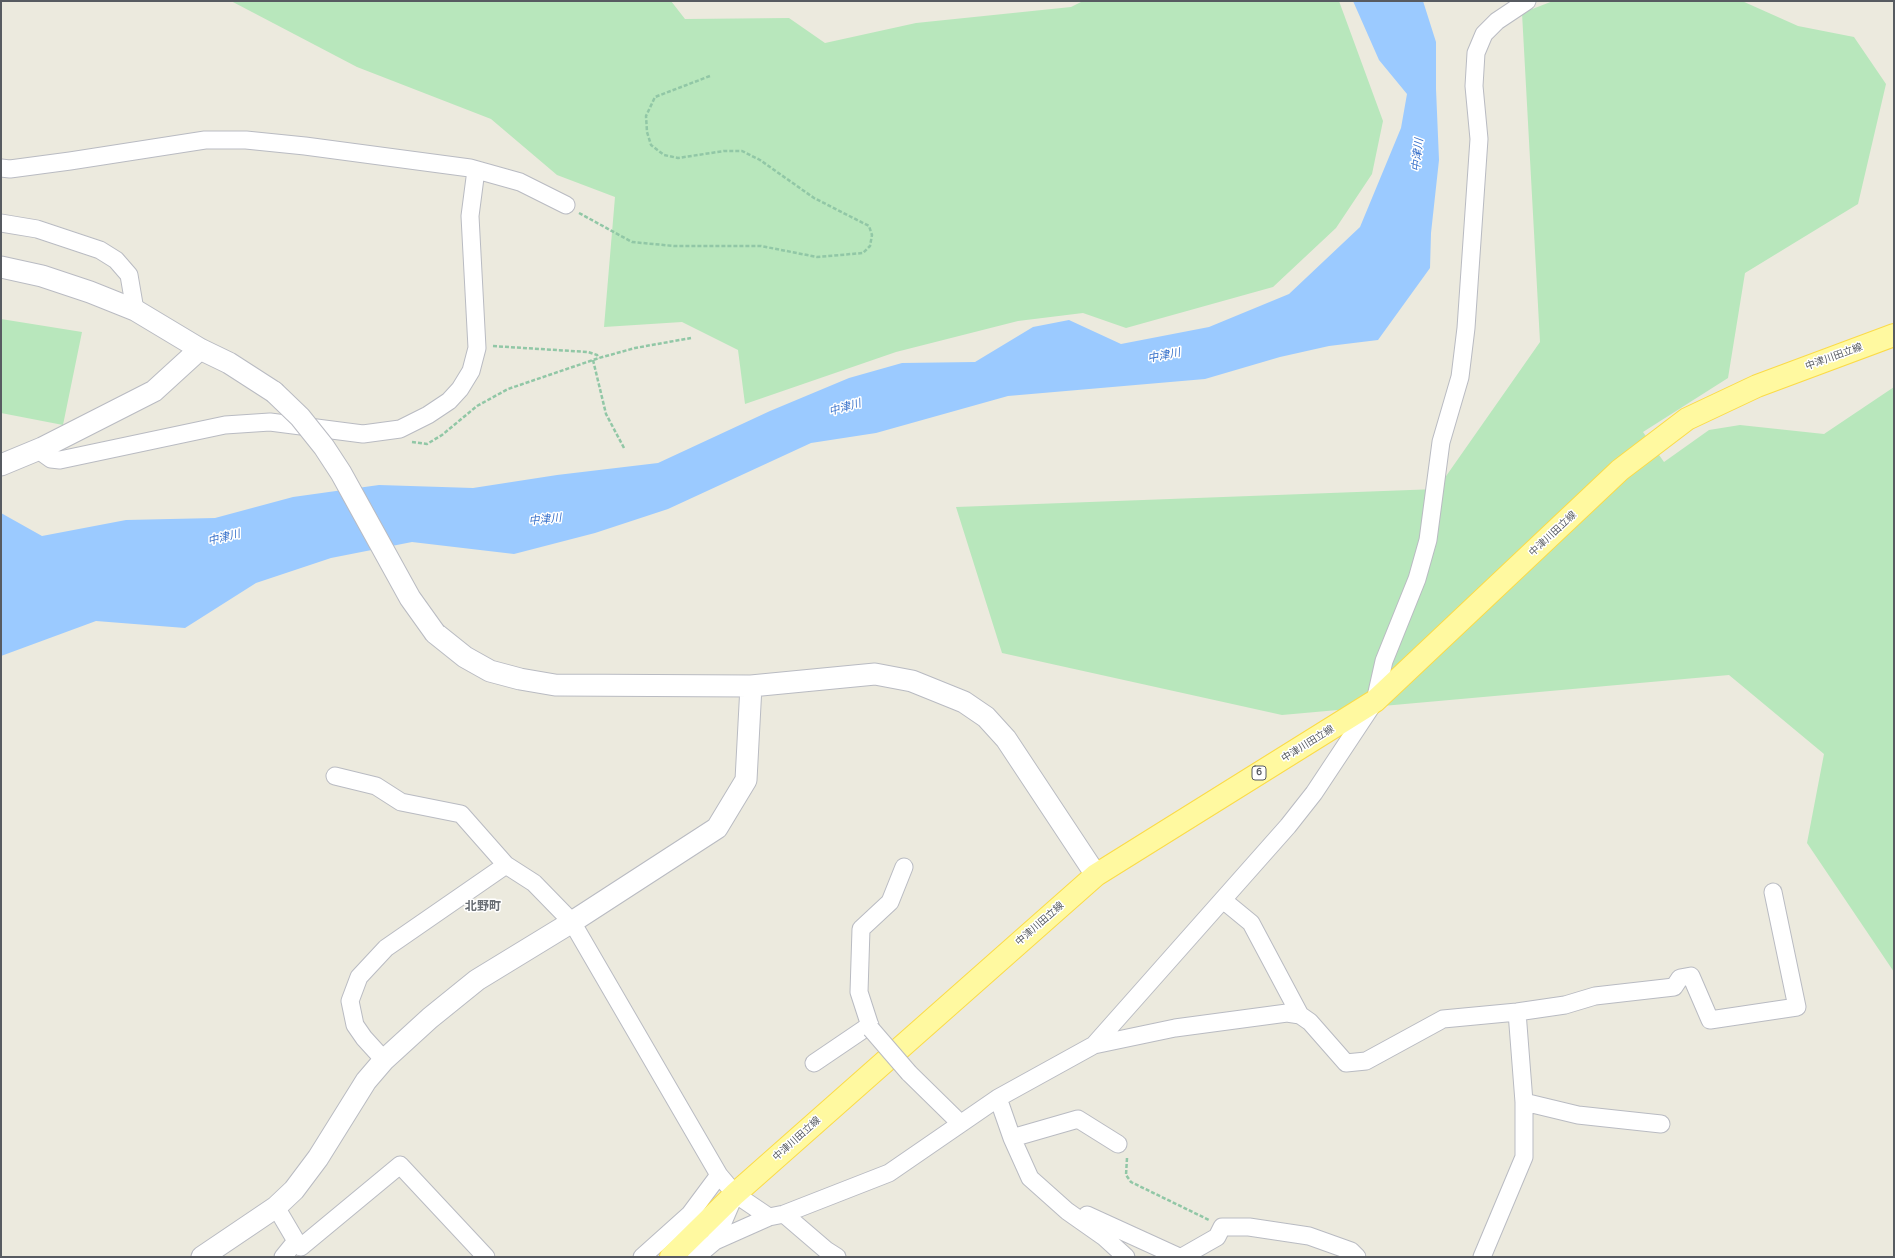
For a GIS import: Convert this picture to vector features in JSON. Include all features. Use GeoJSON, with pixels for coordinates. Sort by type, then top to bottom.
{"type":"FeatureCollection","features":[{"type":"Feature","properties":{"kind":"main road","name":"中津川田立線"},"geometry":{"type":"LineString","coordinates":[[672,1257],[692,1250],[735,1194],[1096,875],[1375,702],[1620,470],[1687,420],[1757,386],[1894,335]]}},
{"type":"Feature","properties":{"kind":"street"},"geometry":{"type":"LineString","coordinates":[[1094,1045],[1288,826],[1314,793],[1375,702],[1384,661],[1417,579],[1428,540],[1441,442],[1460,377],[1466,328],[1479,139],[1474,86],[1476,53],[1484,34],[1497,21],[1528,1]]}},
{"type":"Feature","properties":{"kind":"street"},"geometry":{"type":"LineString","coordinates":[[1,168],[10,169],[70,161],[206,140],[246,140],[305,146],[476,170],[520,182],[566,205]]}},
{"type":"Feature","properties":{"kind":"street"},"geometry":{"type":"LineString","coordinates":[[42,448],[44,454],[50,459],[60,460],[225,425],[270,422],[363,434],[403,428],[433,412],[449,401],[460,389],[471,371],[478,348],[470,216],[476,170]]}},
{"type":"Feature","properties":{"kind":"street"},"geometry":{"type":"LineString","coordinates":[[1,224],[36,229],[100,250],[116,260],[129,275],[135,310]]}},
{"type":"Feature","properties":{"kind":"street"},"geometry":{"type":"LineString","coordinates":[[1,267],[42,276],[102,296],[135,310],[200,349],[229,363],[274,392],[300,417],[324,447],[341,473],[410,598],[434,633],[465,657],[490,671],[520,680],[555,685],[751,686],[875,674],[912,681],[964,702],[986,717],[1006,739],[1096,875]]}},
{"type":"Feature","properties":{"kind":"street"},"geometry":{"type":"LineString","coordinates":[[1,465],[42,448],[154,391],[200,349]]}},
{"type":"Feature","properties":{"kind":"street"},"geometry":{"type":"LineString","coordinates":[[202,1257],[276,1208],[299,1183],[318,1158],[366,1081],[384,1060],[430,1018],[477,980],[572,922],[717,828],[746,780],[751,686]]}},
{"type":"Feature","properties":{"kind":"street"},"geometry":{"type":"LineString","coordinates":[[335,776],[376,786],[401,802],[462,814],[506,865],[534,883],[572,922],[719,1175],[735,1194],[776,1215],[837,1257]]}},
{"type":"Feature","properties":{"kind":"street"},"geometry":{"type":"LineString","coordinates":[[384,1060],[355,1025],[350,1001],[359,977],[386,948],[506,865]]}},
{"type":"Feature","properties":{"kind":"street"},"geometry":{"type":"LineString","coordinates":[[904,867],[890,902],[861,929],[859,992],[871,1027],[909,1073],[960,1123]]}},
{"type":"Feature","properties":{"kind":"street"},"geometry":{"type":"LineString","coordinates":[[692,1250],[776,1215],[888,1173],[998,1098],[1094,1045],[1175,1028],[1287,1013],[1300,1015],[1310,1022],[1346,1063],[1366,1061],[1442,1019],[1517,1012],[1566,1005],[1595,996],[1674,987],[1680,978],[1691,976],[1710,1020],[1797,1007],[1773,892]]}},
{"type":"Feature","properties":{"kind":"street"},"geometry":{"type":"LineString","coordinates":[[1223,900],[1251,923],[1300,1015]]}},
{"type":"Feature","properties":{"kind":"street"},"geometry":{"type":"LineString","coordinates":[[1482,1257],[1524,1157],[1524,1102],[1517,1012]]}},
{"type":"Feature","properties":{"kind":"street"},"geometry":{"type":"LineString","coordinates":[[814,1063],[871,1027]]}},
{"type":"Feature","properties":{"kind":"street"},"geometry":{"type":"LineString","coordinates":[[998,1098],[1012,1138],[1030,1178],[1067,1211],[1104,1237],[1126,1257]]}},
{"type":"Feature","properties":{"kind":"street"},"geometry":{"type":"LineString","coordinates":[[1524,1102],[1578,1115],[1661,1124]]}},
{"type":"Feature","properties":{"kind":"street"},"geometry":{"type":"LineString","coordinates":[[1012,1138],[1078,1119],[1118,1144]]}},
{"type":"Feature","properties":{"kind":"street"},"geometry":{"type":"LineString","coordinates":[[276,1208],[301,1247],[400,1165],[486,1257]]}},
{"type":"Feature","properties":{"kind":"street"},"geometry":{"type":"LineString","coordinates":[[642,1257],[690,1214],[719,1175]]}},
{"type":"Feature","properties":{"kind":"street"},"geometry":{"type":"LineString","coordinates":[[715,1241],[735,1194]]}},
{"type":"Feature","properties":{"kind":"street"},"geometry":{"type":"LineString","coordinates":[[1067,1211],[1081,1212],[1179,1257]]}},
{"type":"Feature","properties":{"kind":"street"},"geometry":{"type":"LineString","coordinates":[[1182,1257],[1217,1237],[1222,1227],[1248,1227],[1309,1236],[1352,1251],[1357,1257]]}},
{"type":"Feature","properties":{"kind":"street"},"geometry":{"type":"LineString","coordinates":[[283,1257],[296,1241]]}},
{"type":"Feature","properties":{"kind":"path"},"geometry":{"type":"LineString","coordinates":[[566,205],[632,242],[674,246],[762,246],[817,257],[864,253],[870,246],[872,235],[869,226],[814,198],[760,160],[742,151],[724,151],[678,158],[664,155],[651,145],[647,132],[646,116],[655,96],[710,76]]}},
{"type":"Feature","properties":{"kind":"path"},"geometry":{"type":"LineString","coordinates":[[403,428],[412,442],[427,444],[442,435],[477,406],[492,396],[508,389],[599,358],[635,348],[691,338]]}},
{"type":"Feature","properties":{"kind":"path"},"geometry":{"type":"LineString","coordinates":[[477,343],[495,347],[588,352],[597,355],[599,358]]}},
{"type":"Feature","properties":{"kind":"path"},"geometry":{"type":"LineString","coordinates":[[593,360],[606,414],[624,448]]}},
{"type":"Feature","properties":{"kind":"path"},"geometry":{"type":"LineString","coordinates":[[1118,1144],[1127,1158],[1126,1175],[1131,1182],[1222,1227]]}},
{"type":"Feature","properties":{"kind":"green space"},"geometry":{"type":"Polygon","coordinates":[[[231,1],[671,1],[685,19],[789,18],[825,43],[916,23],[1071,7],[1083,1],[1339,1],[1383,121],[1372,174],[1336,228],[1273,287],[1126,328],[1083,313],[1018,321],[896,352],[745,404],[738,350],[682,322],[604,327],[615,197],[557,175],[491,119],[357,67],[231,1]]]}},
{"type":"Feature","properties":{"kind":"green space"},"geometry":{"type":"Polygon","coordinates":[[[1553,1],[1742,1],[1798,26],[1854,37],[1886,84],[1858,204],[1745,273],[1728,378],[1643,432],[1664,462],[1709,430],[1740,425],[1824,434],[1894,387],[1894,972],[1807,843],[1824,754],[1729,675],[1282,715],[1002,653],[956,507],[1437,489],[1540,342],[1522,13],[1553,1]]]}},
{"type":"Feature","properties":{"kind":"green space"},"geometry":{"type":"Polygon","coordinates":[[[1,319],[82,332],[63,425],[1,413],[1,319]]]}},
{"type":"Feature","properties":{"kind":"water","name":"中津川"},"geometry":{"type":"Polygon","coordinates":[[[1353,1],[1423,1],[1436,42],[1439,160],[1431,233],[1430,268],[1378,340],[1329,346],[1280,357],[1205,379],[1008,396],[876,433],[811,443],[668,509],[595,533],[514,554],[412,542],[331,558],[256,583],[185,628],[96,621],[1,656],[1,513],[42,536],[126,520],[215,518],[293,497],[379,485],[473,488],[557,475],[658,463],[770,411],[849,378],[902,363],[975,362],[1033,327],[1069,320],[1121,344],[1209,327],[1289,294],[1360,227],[1401,128],[1407,94],[1379,60],[1353,1]]]}},
{"type":"Feature","properties":{"kind":"district","name":"北野町"},"geometry":{"type":"Point","coordinates":[483,907]}}]}
